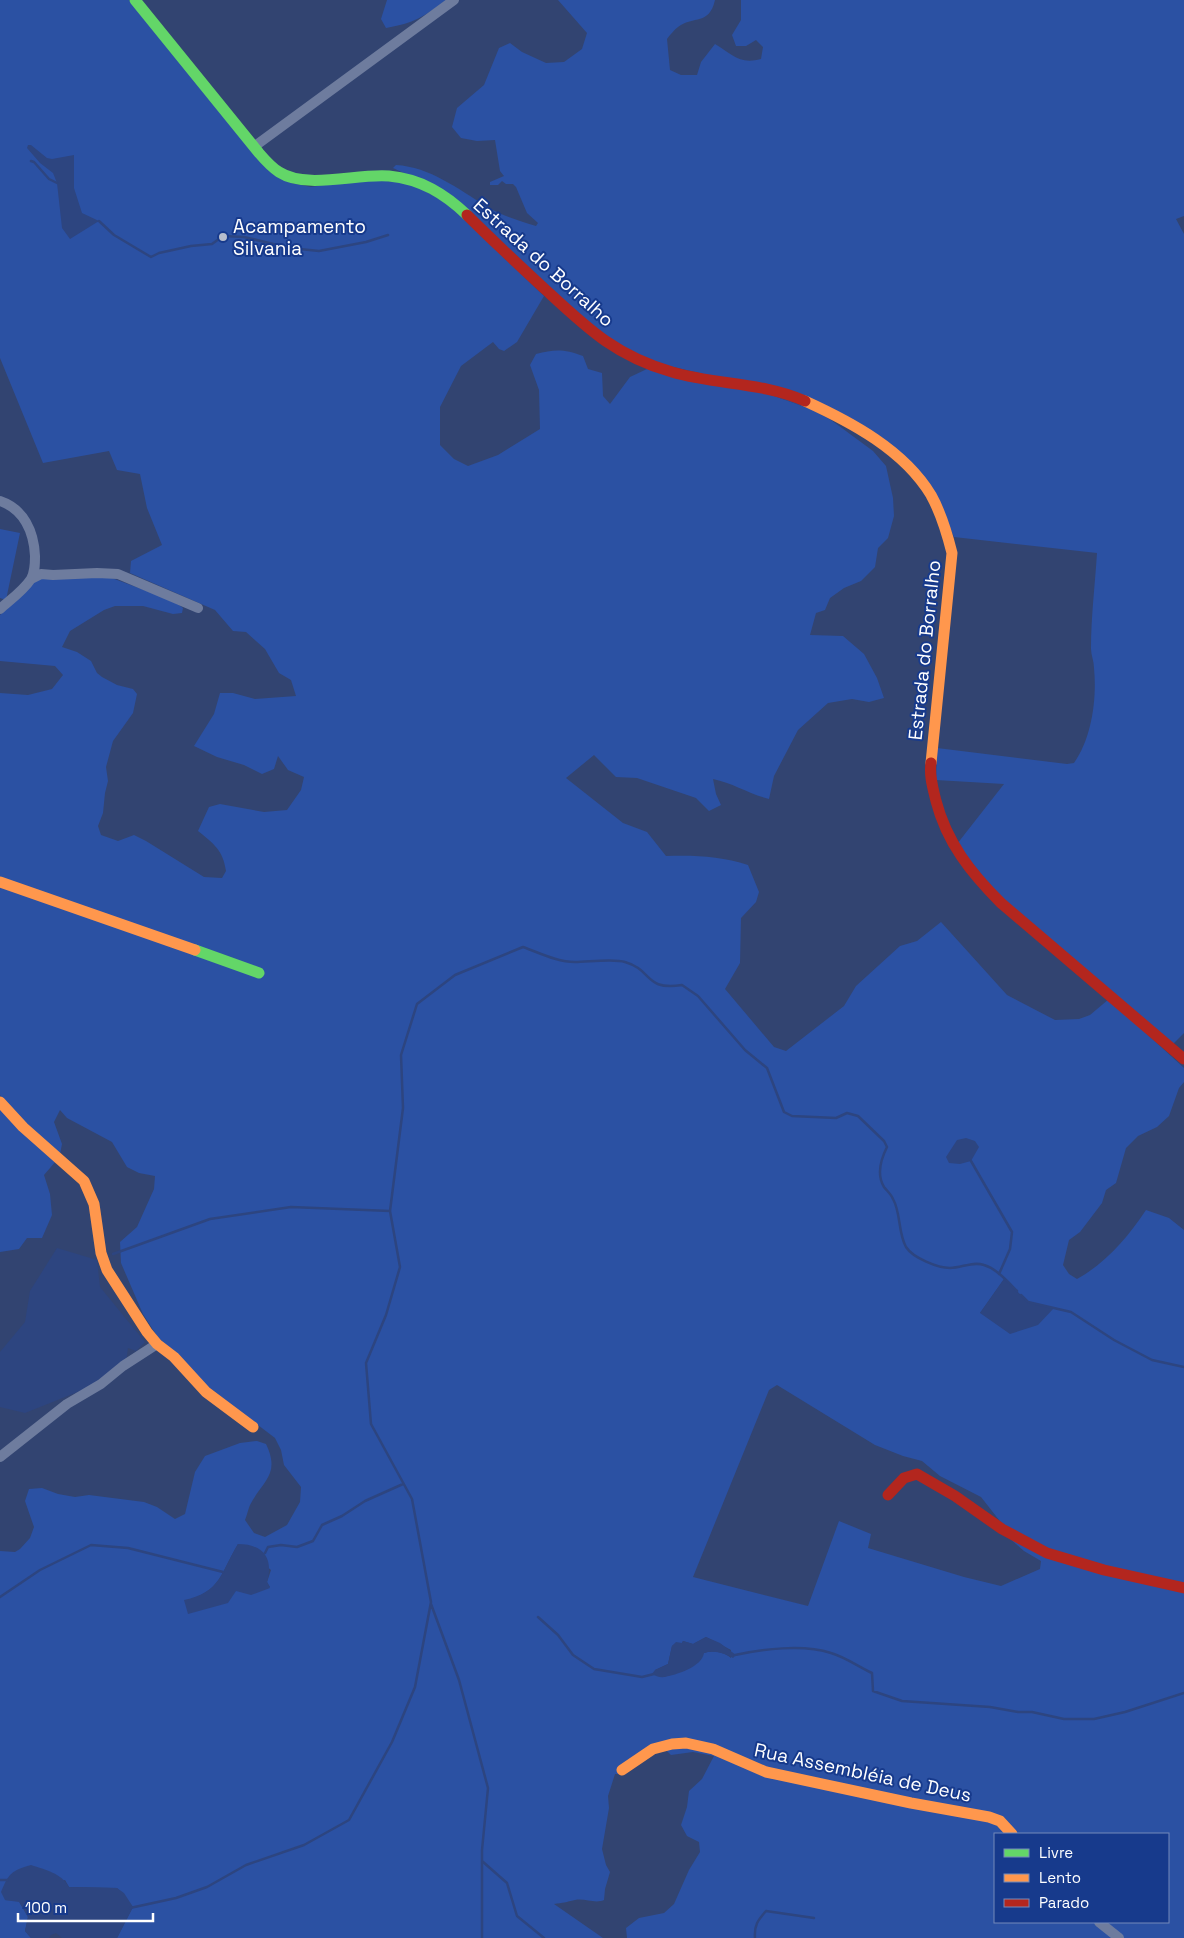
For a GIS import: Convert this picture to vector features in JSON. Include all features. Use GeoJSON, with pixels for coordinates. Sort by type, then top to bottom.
{"type":"FeatureCollection","features":[{"type":"Feature","properties":{"kind":"street","name":"Estrada do Borralho"},"geometry":{"type":"LineString","coordinates":[[135,0],[255,146],[280,172],[292,177],[332,179],[390,176],[418,182],[432,188],[455,204],[596,336],[645,364],[678,375],[758,386],[814,406],[846,420],[904,461],[925,486],[937,508],[948,533],[952,553],[930,771],[932,793],[950,836],[961,858],[1001,903],[1184,1059]]}},
{"type":"Feature","properties":{"kind":"street"},"geometry":{"type":"LineString","coordinates":[[255,146],[454,0]]}},
{"type":"Feature","properties":{"kind":"street"},"geometry":{"type":"LineString","coordinates":[[0,501],[13,506],[20,513],[32,533],[35,564],[31,579]]}},
{"type":"Feature","properties":{"kind":"street"},"geometry":{"type":"LineString","coordinates":[[0,610],[31,579],[41,574],[97,573],[118,574],[198,608]]}},
{"type":"Feature","properties":{"kind":"street"},"geometry":{"type":"LineString","coordinates":[[0,882],[34,892],[259,973]]}},
{"type":"Feature","properties":{"kind":"street"},"geometry":{"type":"LineString","coordinates":[[0,1102],[23,1127],[84,1181],[94,1204],[101,1253],[107,1270],[136,1317],[157,1344],[174,1357],[206,1392],[253,1427]]}},
{"type":"Feature","properties":{"kind":"street"},"geometry":{"type":"LineString","coordinates":[[0,1457],[67,1404],[101,1384],[157,1344]]}},
{"type":"Feature","properties":{"kind":"street"},"geometry":{"type":"LineString","coordinates":[[888,1495],[908,1475],[921,1475],[1002,1529],[1046,1553],[1104,1570],[1184,1588]]}},
{"type":"Feature","properties":{"kind":"street","name":"Rua Assembléia de Deus"},"geometry":{"type":"LineString","coordinates":[[622,1770],[658,1746],[679,1742],[693,1743],[720,1751],[749,1766],[766,1772],[912,1803],[989,1817],[1000,1821],[1011,1833]]}},
{"type":"Feature","properties":{"kind":"street"},"geometry":{"type":"LineString","coordinates":[[1100,1923],[1119,1938]]}},
{"type":"Feature","properties":{"kind":"shaded area"},"geometry":{"type":"Polygon","coordinates":[[[0,0],[129,0],[291,183],[311,187],[378,180],[412,184],[447,203],[544,296],[517,342],[504,351],[499,349],[493,342],[461,366],[440,407],[440,445],[454,459],[468,466],[498,455],[540,429],[539,390],[530,365],[536,354],[560,350],[583,356],[588,369],[602,373],[603,396],[610,404],[630,377],[647,369],[767,393],[809,408],[831,420],[873,451],[886,466],[893,498],[894,516],[888,538],[878,548],[875,567],[861,581],[844,588],[830,598],[825,610],[816,613],[810,635],[843,636],[864,654],[877,678],[884,698],[869,702],[852,699],[828,703],[798,730],[774,776],[769,799],[713,779],[716,794],[721,805],[709,811],[696,798],[637,778],[616,777],[594,755],[566,778],[623,823],[647,832],[666,856],[707,857],[748,865],[759,892],[756,902],[741,918],[740,963],[725,989],[774,1047],[786,1051],[844,1006],[856,986],[900,946],[917,941],[941,922],[1007,995],[1055,1020],[1079,1019],[1090,1015],[1109,999],[1184,1068],[1184,1082],[1179,1088],[1169,1116],[1157,1127],[1138,1136],[1126,1148],[1116,1183],[1106,1190],[1102,1203],[1080,1232],[1069,1240],[1063,1265],[1069,1274],[1077,1279],[1088,1273],[1116,1249],[1146,1210],[1169,1218],[1184,1230],[1184,1938],[627,1938],[626,1928],[639,1918],[664,1913],[674,1904],[689,1870],[700,1852],[699,1842],[687,1836],[681,1825],[687,1807],[689,1791],[702,1779],[714,1756],[693,1752],[671,1755],[664,1748],[624,1774],[615,1774],[608,1796],[609,1808],[602,1849],[610,1872],[604,1900],[579,1900],[554,1904],[603,1938],[117,1938],[133,1907],[117,1888],[69,1887],[65,1880],[5,1900],[19,1901],[28,1917],[25,1931],[31,1938],[0,1938],[0,1551],[15,1552],[30,1538],[34,1527],[25,1501],[29,1489],[42,1488],[58,1494],[75,1497],[89,1495],[144,1502],[157,1507],[175,1519],[185,1514],[195,1472],[205,1456],[240,1443],[257,1441],[266,1444],[272,1463],[271,1471],[250,1505],[245,1520],[254,1533],[265,1537],[287,1525],[300,1502],[301,1487],[284,1465],[281,1450],[275,1438],[202,1382],[157,1336],[143,1314],[121,1263],[120,1242],[137,1227],[154,1189],[155,1176],[139,1173],[127,1167],[112,1142],[67,1118],[60,1110],[54,1122],[62,1144],[60,1154],[9,1109],[0,1095],[0,693],[28,695],[52,689],[63,675],[55,666],[0,661],[0,615],[35,580],[43,578],[109,577],[174,601],[183,608],[182,613],[173,614],[143,606],[115,606],[104,610],[70,631],[62,647],[77,652],[91,661],[97,673],[102,677],[117,685],[133,689],[137,694],[133,713],[113,741],[106,767],[108,781],[103,813],[98,826],[101,835],[118,841],[134,835],[204,877],[222,878],[226,871],[223,858],[213,844],[198,831],[209,807],[220,804],[264,812],[287,810],[301,790],[304,777],[288,770],[278,756],[274,769],[262,774],[194,746],[214,714],[220,693],[233,693],[255,699],[296,696],[291,680],[279,673],[265,649],[246,632],[233,631],[215,610],[130,573],[131,561],[162,545],[147,508],[140,474],[117,470],[109,451],[43,463],[0,358],[0,0]],[[1004,1279],[980,1313],[1053,1308],[1028,1302],[1004,1279]],[[777,1385],[769,1390],[693,1577],[808,1606],[839,1521],[871,1534],[868,1548],[964,1577],[1001,1586],[1040,1569],[1041,1561],[1024,1551],[1008,1537],[1003,1525],[981,1497],[940,1476],[922,1461],[875,1445],[777,1385]],[[238,1544],[223,1573],[213,1587],[206,1593],[184,1601],[236,1591],[270,1587],[267,1582],[271,1570],[238,1544]],[[706,1637],[693,1644],[683,1641],[682,1643],[676,1643],[672,1646],[668,1664],[655,1670],[664,1677],[685,1670],[704,1653],[718,1652],[731,1658],[731,1650],[706,1637]]]}},
{"type":"Feature","properties":{"kind":"shaded area"},"geometry":{"type":"Polygon","coordinates":[[[387,0],[446,0],[418,18],[404,24],[386,28],[381,19],[387,0]]]}},
{"type":"Feature","properties":{"kind":"shaded area"},"geometry":{"type":"Polygon","coordinates":[[[558,0],[715,0],[709,14],[700,19],[684,23],[667,39],[670,70],[681,75],[697,75],[701,62],[715,44],[741,60],[761,59],[763,47],[756,40],[746,46],[736,46],[732,35],[741,20],[741,0],[1184,0],[1184,216],[1176,219],[1184,234],[1184,1033],[1173,1044],[995,892],[957,844],[1004,784],[936,780],[937,748],[1067,764],[1074,763],[1085,742],[1094,705],[1095,680],[1091,637],[1097,553],[954,537],[939,504],[867,429],[729,380],[648,361],[591,327],[447,193],[393,168],[396,165],[432,174],[497,212],[536,226],[538,223],[527,213],[513,184],[506,184],[502,181],[498,185],[490,185],[490,182],[504,176],[500,171],[495,140],[477,141],[461,138],[452,127],[457,108],[484,85],[499,48],[510,43],[522,52],[546,63],[564,62],[582,49],[587,33],[558,0]]]}},
{"type":"Feature","properties":{"kind":"shaded area"},"geometry":{"type":"Polygon","coordinates":[[[28,145],[31,145],[47,158],[52,159],[74,155],[74,188],[82,213],[99,221],[70,239],[62,228],[57,183],[53,173],[40,163],[27,148],[28,145]]]}},
{"type":"Feature","properties":{"kind":"shaded area"},"geometry":{"type":"Polygon","coordinates":[[[0,529],[20,533],[6,600],[0,598],[0,529]]]}},
{"type":"Feature","properties":{"kind":"shaded area"},"geometry":{"type":"Polygon","coordinates":[[[0,1106],[56,1161],[44,1175],[50,1194],[52,1215],[42,1238],[27,1238],[19,1249],[0,1252],[0,1106]]]}},
{"type":"Feature","properties":{"kind":"shaded area"},"geometry":{"type":"Polygon","coordinates":[[[966,1138],[975,1141],[979,1147],[971,1161],[960,1164],[949,1163],[946,1157],[957,1140],[966,1138]]]}},
{"type":"Feature","properties":{"kind":"shaded area"},"geometry":{"type":"Polygon","coordinates":[[[57,1248],[97,1260],[100,1287],[145,1342],[136,1351],[128,1348],[126,1362],[100,1383],[25,1413],[0,1407],[0,1352],[25,1322],[30,1291],[57,1248]]]}},
{"type":"Feature","properties":{"kind":"shaded area"},"geometry":{"type":"Polygon","coordinates":[[[1004,1279],[1028,1302],[1054,1308],[1038,1325],[1010,1334],[980,1313],[1004,1279]]]}},
{"type":"Feature","properties":{"kind":"shaded area"},"geometry":{"type":"Polygon","coordinates":[[[238,1544],[254,1547],[264,1554],[269,1566],[267,1582],[270,1588],[251,1595],[236,1591],[228,1603],[188,1614],[184,1600],[196,1597],[213,1587],[223,1573],[238,1544]]]}},
{"type":"Feature","properties":{"kind":"shaded area"},"geometry":{"type":"Polygon","coordinates":[[[706,1637],[720,1643],[736,1655],[733,1658],[719,1652],[704,1653],[699,1662],[681,1672],[662,1677],[652,1674],[655,1670],[668,1664],[672,1646],[676,1642],[682,1643],[683,1641],[693,1644],[706,1637]]]}},
{"type":"Feature","properties":{"kind":"shaded area"},"geometry":{"type":"Polygon","coordinates":[[[31,1865],[57,1875],[69,1887],[117,1888],[124,1893],[133,1907],[117,1938],[62,1938],[56,1933],[49,1938],[31,1938],[25,1931],[28,1917],[19,1902],[5,1900],[1,1892],[12,1874],[19,1869],[31,1865]]]}},
{"type":"Feature","properties":{"kind":"waterway"},"geometry":{"type":"LineString","coordinates":[[31,161],[49,179],[57,183]]}},
{"type":"Feature","properties":{"kind":"waterway"},"geometry":{"type":"LineString","coordinates":[[99,221],[114,235],[151,257],[159,253],[191,246],[212,244],[223,236],[244,237],[290,248],[319,251],[366,242],[388,235]]}},
{"type":"Feature","properties":{"kind":"waterway"},"geometry":{"type":"LineString","coordinates":[[130,1908],[176,1898],[207,1887],[246,1865],[304,1845],[349,1820],[392,1742],[415,1687],[431,1602],[412,1499],[371,1424],[366,1363],[386,1315],[400,1267],[390,1211],[403,1108],[401,1055],[417,1004],[455,975],[523,947],[568,962],[608,960],[625,962],[661,985],[682,985],[698,996],[745,1050],[767,1068],[784,1112],[792,1116],[836,1118],[847,1113],[858,1116],[884,1141],[887,1147],[881,1162],[880,1177],[896,1205],[903,1241],[909,1251],[926,1262],[945,1268],[975,1264],[984,1265],[998,1273],[1017,1291]]}},
{"type":"Feature","properties":{"kind":"waterway"},"geometry":{"type":"LineString","coordinates":[[971,1161],[1012,1232],[1010,1249],[999,1274]]}},
{"type":"Feature","properties":{"kind":"waterway"},"geometry":{"type":"LineString","coordinates":[[113,1254],[210,1219],[291,1207],[390,1211]]}},
{"type":"Feature","properties":{"kind":"waterway"},"geometry":{"type":"LineString","coordinates":[[1021,1295],[1028,1302],[1071,1312],[1114,1340],[1152,1360],[1184,1367]]}},
{"type":"Feature","properties":{"kind":"waterway"},"geometry":{"type":"LineString","coordinates":[[265,1553],[268,1547],[281,1545],[297,1547],[313,1541],[322,1525],[342,1516],[365,1501],[403,1484]]}},
{"type":"Feature","properties":{"kind":"waterway"},"geometry":{"type":"LineString","coordinates":[[0,1597],[40,1570],[91,1545],[128,1548],[223,1572]]}},
{"type":"Feature","properties":{"kind":"waterway"},"geometry":{"type":"LineString","coordinates":[[431,1604],[459,1680],[488,1788],[482,1850],[482,1938]]}},
{"type":"Feature","properties":{"kind":"waterway"},"geometry":{"type":"LineString","coordinates":[[538,1617],[558,1635],[573,1655],[594,1669],[642,1677],[654,1674]]}},
{"type":"Feature","properties":{"kind":"waterway"},"geometry":{"type":"LineString","coordinates":[[735,1655],[783,1648],[820,1650],[841,1657],[872,1673],[873,1691],[902,1701],[990,1707],[1018,1712],[1032,1712],[1064,1719],[1094,1719],[1125,1712],[1184,1693]]}},
{"type":"Feature","properties":{"kind":"waterway"},"geometry":{"type":"LineString","coordinates":[[482,1861],[507,1883],[517,1916],[544,1938]]}},
{"type":"Feature","properties":{"kind":"waterway"},"geometry":{"type":"LineString","coordinates":[[0,1880],[8,1880]]}},
{"type":"Feature","properties":{"kind":"waterway"},"geometry":{"type":"LineString","coordinates":[[755,1938],[757,1923],[766,1911],[814,1918]]}},
{"type":"Feature","properties":{"kind":"traffic: fast"},"geometry":{"type":"LineString","coordinates":[[135,0],[259,153],[279,172],[304,180],[332,180],[376,176],[412,180],[441,194],[467,215]]}},
{"type":"Feature","properties":{"kind":"traffic: fast"},"geometry":{"type":"LineString","coordinates":[[195,950],[259,973]]}},
{"type":"Feature","properties":{"kind":"traffic: slow"},"geometry":{"type":"LineString","coordinates":[[805,401],[858,428],[906,464],[931,495],[943,523],[952,553],[931,763]]}},
{"type":"Feature","properties":{"kind":"traffic: slow"},"geometry":{"type":"LineString","coordinates":[[0,882],[195,950]]}},
{"type":"Feature","properties":{"kind":"traffic: slow"},"geometry":{"type":"LineString","coordinates":[[0,1102],[23,1127],[84,1181],[94,1204],[101,1253],[107,1270],[147,1332],[157,1344],[174,1357],[206,1392],[253,1427]]}},
{"type":"Feature","properties":{"kind":"traffic: slow"},"geometry":{"type":"LineString","coordinates":[[622,1770],[653,1749],[672,1744],[686,1743],[713,1749],[766,1772],[911,1803],[989,1817],[1000,1821],[1011,1833]]}},
{"type":"Feature","properties":{"kind":"traffic: jam"},"geometry":{"type":"LineString","coordinates":[[467,215],[590,329],[604,340],[635,358],[672,372],[772,390],[805,401]]}},
{"type":"Feature","properties":{"kind":"traffic: jam"},"geometry":{"type":"LineString","coordinates":[[931,763],[933,787],[941,816],[953,844],[970,869],[1001,903],[1184,1059]]}},
{"type":"Feature","properties":{"kind":"traffic: jam"},"geometry":{"type":"LineString","coordinates":[[888,1495],[904,1478],[917,1474],[955,1496],[1002,1529],[1047,1553],[1104,1570],[1184,1588]]}},
{"type":"Feature","properties":{"kind":"place","name":"Acampamento Silvania"},"geometry":{"type":"Point","coordinates":[223,237]}}]}
